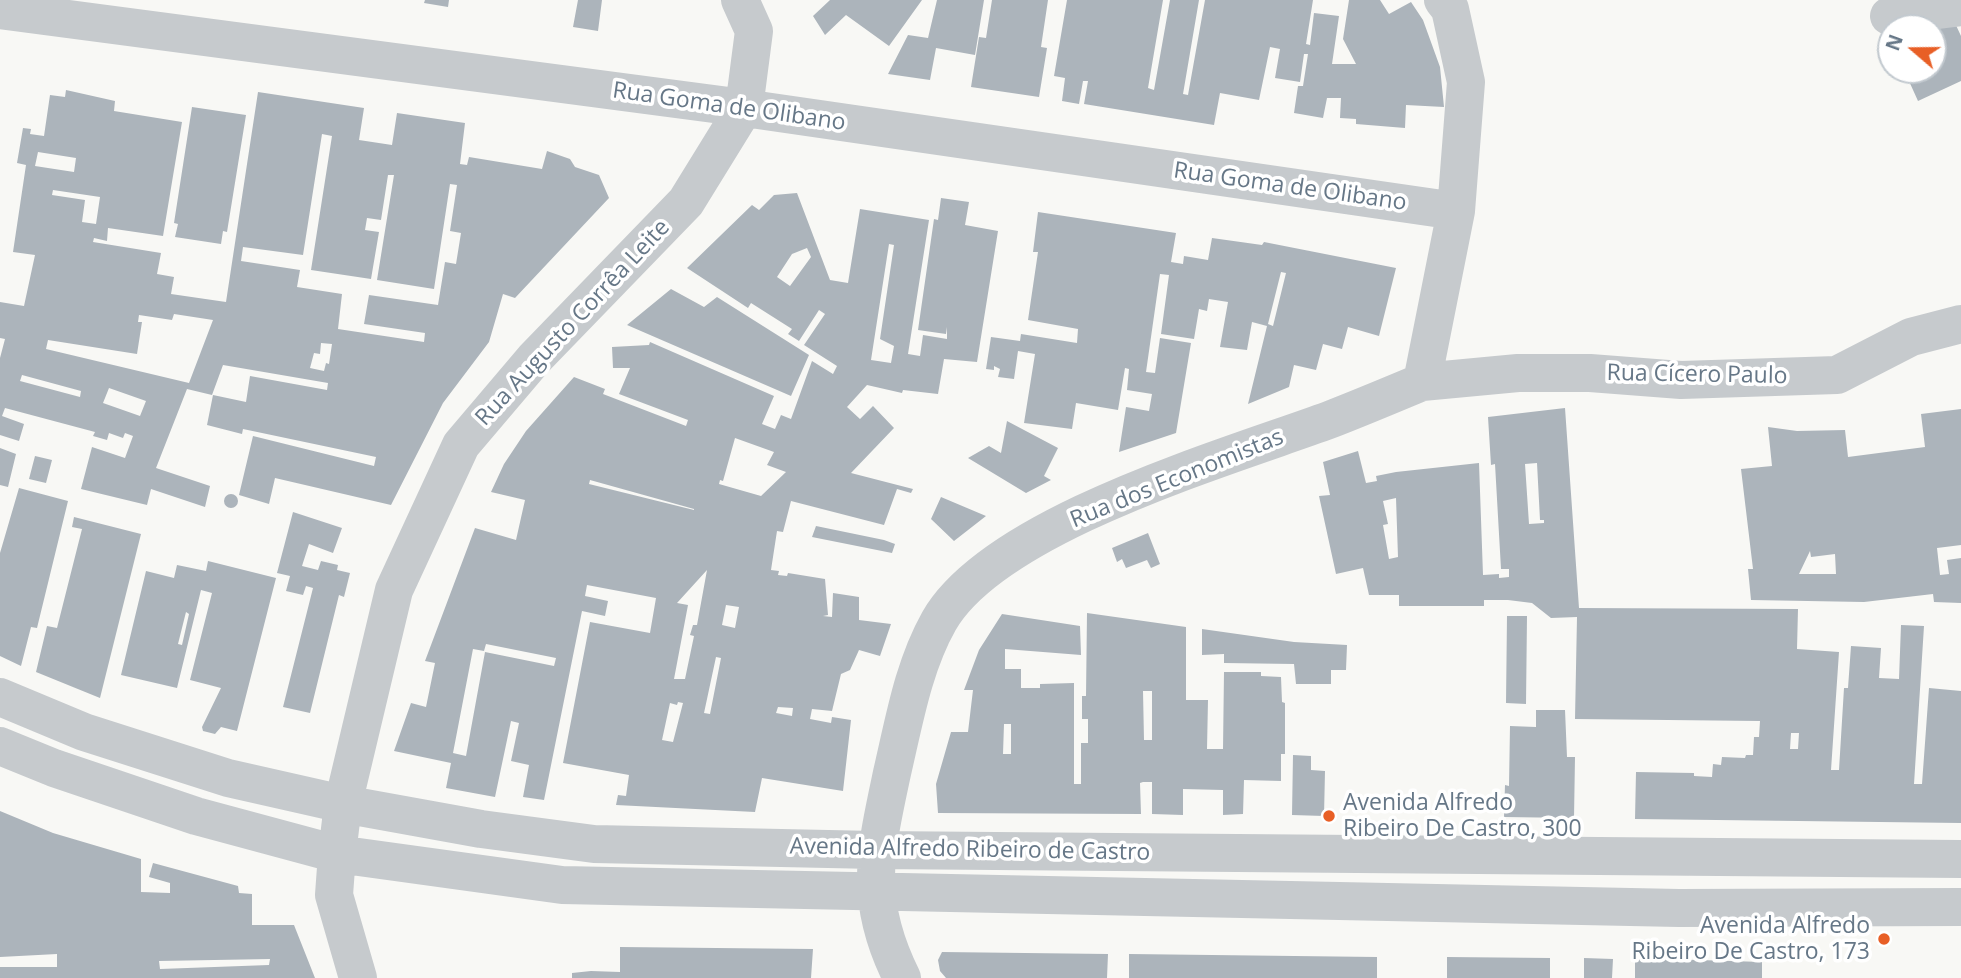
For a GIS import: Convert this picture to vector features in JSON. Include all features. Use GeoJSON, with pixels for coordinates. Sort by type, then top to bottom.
{"type":"FeatureCollection","features":[{"type":"Feature","properties":{"kind":"street","name":"Rua Augusto Corrêa Leite"},"geometry":{"type":"LineString","coordinates":[[358,978],[334,895],[337,854],[343,803],[394,590],[461,445],[534,359],[686,202],[744,108],[754,31],[740,0]]}},
{"type":"Feature","properties":{"kind":"street"},"geometry":{"type":"LineString","coordinates":[[1422,382],[1456,211],[1466,82],[1450,9],[1443,0]]}},
{"type":"Feature","properties":{"kind":"street"},"geometry":{"type":"LineString","coordinates":[[1905,14],[1961,7]]}},
{"type":"Feature","properties":{"kind":"street","name":"Rua Goma de Olibano"},"geometry":{"type":"LineString","coordinates":[[1,11],[744,108],[1456,211]]}},
{"type":"Feature","properties":{"kind":"street","name":"Rua Cícero Paulo"},"geometry":{"type":"LineString","coordinates":[[1422,382],[1518,373],[1590,373],[1681,380],[1836,375],[1911,337],[1961,324]]}},
{"type":"Feature","properties":{"kind":"street","name":"Rua dos Economistas"},"geometry":{"type":"LineString","coordinates":[[902,978],[884,936],[874,889],[875,850],[910,694],[940,621],[982,571],[1055,527],[1161,482],[1422,382]]}},
{"type":"Feature","properties":{"kind":"street","name":"Avenida Alfredo Ribeiro de Castro"},"geometry":{"type":"LineString","coordinates":[[0,697],[84,732],[228,778],[481,829],[594,844],[875,850],[1961,859]]}},
{"type":"Feature","properties":{"kind":"street","name":"Avenida Alfredo Ribeiro de Castro"},"geometry":{"type":"LineString","coordinates":[[0,746],[54,768],[196,816],[337,854],[562,885],[874,889],[1679,908],[1961,907]]}},
{"type":"Feature","properties":{"kind":"building"},"geometry":{"type":"Polygon","coordinates":[[[425,0],[449,0],[448,7],[424,3],[425,0]]]}},
{"type":"Feature","properties":{"kind":"building"},"geometry":{"type":"Polygon","coordinates":[[[578,0],[602,0],[598,31],[573,27],[578,0]]]}},
{"type":"Feature","properties":{"kind":"building"},"geometry":{"type":"Polygon","coordinates":[[[830,0],[922,0],[889,46],[846,15],[825,35],[813,16],[830,0]]]}},
{"type":"Feature","properties":{"kind":"building"},"geometry":{"type":"Polygon","coordinates":[[[937,0],[984,0],[975,55],[936,48],[930,80],[888,74],[908,35],[928,38],[937,0]]]}},
{"type":"Feature","properties":{"kind":"building"},"geometry":{"type":"Polygon","coordinates":[[[992,0],[1048,0],[1041,47],[1047,48],[1039,97],[971,87],[979,37],[986,38],[992,0]]]}},
{"type":"Feature","properties":{"kind":"building"},"geometry":{"type":"Polygon","coordinates":[[[1067,0],[1163,0],[1148,88],[1154,90],[1170,0],[1199,0],[1183,94],[1188,95],[1205,0],[1313,0],[1306,44],[1310,45],[1314,13],[1339,16],[1332,64],[1356,64],[1343,39],[1349,0],[1380,0],[1389,14],[1411,2],[1423,20],[1440,67],[1444,107],[1406,105],[1405,128],[1356,124],[1356,119],[1340,118],[1341,98],[1327,98],[1323,118],[1294,113],[1298,86],[1303,86],[1308,54],[1304,54],[1300,82],[1275,78],[1280,49],[1270,47],[1259,100],[1220,93],[1214,125],[1084,104],[1088,81],[1083,81],[1079,104],[1062,101],[1065,78],[1054,76],[1067,0]]]}},
{"type":"Feature","properties":{"kind":"building"},"geometry":{"type":"Polygon","coordinates":[[[1954,21],[1961,36],[1961,81],[1918,101],[1910,84],[1947,84],[1947,24],[1954,21]]]}},
{"type":"Feature","properties":{"kind":"building"},"geometry":{"type":"Polygon","coordinates":[[[66,90],[115,101],[114,111],[182,122],[163,236],[108,228],[107,241],[94,238],[93,242],[161,253],[157,274],[174,277],[171,294],[226,302],[258,92],[364,108],[359,140],[392,145],[397,113],[465,123],[460,164],[467,165],[469,157],[542,169],[547,151],[570,159],[575,167],[599,175],[609,198],[515,298],[503,294],[489,342],[443,403],[391,505],[275,478],[269,504],[239,495],[253,436],[374,466],[376,457],[243,429],[242,434],[207,425],[213,395],[246,402],[250,376],[327,390],[328,383],[223,365],[212,395],[187,389],[156,468],[210,486],[205,507],[151,489],[147,505],[81,489],[92,447],[125,458],[133,436],[125,433],[123,438],[109,433],[107,440],[93,436],[95,432],[5,408],[2,416],[24,424],[19,441],[0,435],[0,358],[5,339],[0,338],[0,302],[24,306],[35,255],[13,252],[26,165],[17,163],[23,128],[31,129],[30,134],[44,136],[50,95],[65,97],[66,90]],[[322,134],[303,255],[243,247],[241,261],[300,270],[297,287],[342,294],[338,329],[424,342],[425,333],[364,324],[369,295],[438,305],[445,262],[456,264],[461,233],[450,231],[457,185],[450,184],[434,289],[377,280],[394,175],[388,175],[381,220],[367,218],[365,230],[379,232],[371,279],[311,270],[332,136],[322,134]],[[38,152],[35,166],[74,172],[76,158],[38,152]],[[53,190],[52,195],[85,200],[82,222],[96,224],[100,197],[53,190]],[[174,314],[172,320],[139,315],[138,322],[142,322],[137,354],[48,340],[46,349],[189,383],[213,320],[174,314]],[[321,343],[320,354],[314,353],[310,368],[324,371],[326,363],[329,364],[332,344],[321,343]],[[22,375],[20,381],[80,397],[81,391],[22,375]],[[109,388],[103,403],[140,416],[146,401],[109,388]]]}},
{"type":"Feature","properties":{"kind":"building"},"geometry":{"type":"Polygon","coordinates":[[[192,107],[246,115],[227,232],[223,231],[221,244],[175,237],[178,224],[174,223],[192,107]]]}},
{"type":"Feature","properties":{"kind":"building"},"geometry":{"type":"Polygon","coordinates":[[[797,193],[830,280],[848,283],[860,209],[929,220],[908,354],[920,356],[923,335],[947,339],[947,327],[946,334],[918,330],[934,219],[938,220],[941,198],[969,202],[965,225],[998,231],[977,362],[944,359],[938,394],[903,390],[902,393],[867,385],[847,407],[860,419],[873,406],[894,428],[851,473],[913,489],[911,493],[897,489],[884,525],[791,501],[783,532],[777,531],[771,570],[779,571],[778,575],[787,576],[788,573],[825,579],[828,615],[823,616],[832,617],[833,593],[859,597],[859,620],[891,624],[880,656],[859,650],[850,670],[841,674],[832,711],[812,709],[810,719],[831,723],[832,717],[851,720],[843,791],[762,778],[755,812],[616,805],[618,795],[626,796],[629,775],[563,763],[590,622],[650,633],[656,598],[587,585],[585,596],[608,601],[605,616],[582,611],[544,800],[523,797],[529,765],[511,761],[519,723],[511,721],[495,797],[446,788],[451,763],[394,751],[411,703],[426,707],[435,663],[425,661],[475,528],[516,540],[525,500],[491,492],[504,464],[526,431],[574,377],[605,389],[603,394],[686,426],[688,420],[619,394],[630,368],[613,368],[612,347],[649,345],[650,342],[774,396],[762,424],[775,429],[781,415],[791,419],[812,361],[833,374],[837,366],[804,345],[825,314],[819,310],[799,341],[788,334],[792,329],[751,303],[748,308],[687,268],[752,205],[759,210],[774,195],[797,193]],[[889,244],[871,360],[891,363],[894,346],[880,339],[894,245],[889,244]],[[807,248],[792,254],[777,277],[790,286],[811,257],[807,248]],[[735,438],[723,481],[720,480],[719,484],[761,496],[786,472],[767,465],[774,452],[735,438]],[[590,480],[589,484],[694,509],[590,480]],[[707,570],[677,603],[688,605],[674,679],[685,679],[694,636],[690,635],[693,625],[697,625],[707,570]],[[726,605],[722,625],[735,628],[739,607],[726,605]],[[486,644],[484,651],[473,649],[453,753],[466,756],[485,652],[554,666],[556,658],[486,644]],[[716,657],[704,713],[710,714],[721,658],[716,657]],[[670,703],[662,740],[673,742],[683,703],[670,703]],[[778,707],[776,713],[792,716],[793,708],[778,707]]]}},
{"type":"Feature","properties":{"kind":"building"},"geometry":{"type":"Polygon","coordinates":[[[1038,212],[1176,233],[1171,262],[1183,264],[1184,256],[1208,260],[1212,238],[1262,245],[1264,242],[1396,268],[1379,336],[1348,327],[1342,349],[1323,344],[1316,370],[1294,365],[1289,387],[1248,404],[1267,326],[1252,322],[1247,350],[1220,347],[1228,302],[1209,299],[1207,311],[1199,309],[1194,339],[1161,334],[1169,275],[1160,274],[1146,372],[1155,373],[1160,338],[1191,343],[1176,433],[1119,452],[1126,407],[1149,411],[1152,394],[1127,390],[1129,369],[1125,368],[1118,410],[1076,403],[1072,429],[1024,423],[1035,354],[1018,351],[1014,379],[998,377],[1000,369],[994,366],[994,370],[986,369],[991,337],[1020,341],[1021,334],[1077,343],[1078,329],[1028,320],[1038,252],[1033,252],[1038,212]],[[1281,272],[1268,324],[1273,326],[1286,273],[1281,272]]]}},
{"type":"Feature","properties":{"kind":"building"},"geometry":{"type":"Polygon","coordinates":[[[671,289],[704,307],[717,297],[809,355],[791,396],[627,325],[671,289]]]}},
{"type":"Feature","properties":{"kind":"building"},"geometry":{"type":"Polygon","coordinates":[[[1565,408],[1579,608],[1798,609],[1797,649],[1839,652],[1831,770],[1839,770],[1844,688],[1848,688],[1851,646],[1881,648],[1879,678],[1899,679],[1901,625],[1924,626],[1914,784],[1922,784],[1929,688],[1961,691],[1961,823],[1635,819],[1636,772],[1694,773],[1694,776],[1712,777],[1713,764],[1721,765],[1722,757],[1745,758],[1746,755],[1753,755],[1754,737],[1759,737],[1760,721],[1575,719],[1577,617],[1551,618],[1532,603],[1508,600],[1484,600],[1484,606],[1399,606],[1399,595],[1369,595],[1363,568],[1336,574],[1319,496],[1330,495],[1323,462],[1358,451],[1366,483],[1377,481],[1376,476],[1396,472],[1479,463],[1483,575],[1499,574],[1499,578],[1509,577],[1509,569],[1501,569],[1495,464],[1491,465],[1488,417],[1565,408]],[[1537,463],[1525,464],[1529,524],[1544,523],[1544,520],[1540,520],[1537,463]],[[1396,498],[1383,501],[1388,524],[1383,525],[1389,559],[1398,557],[1396,498]],[[1791,733],[1790,749],[1798,749],[1799,733],[1791,733]]]}},
{"type":"Feature","properties":{"kind":"building"},"geometry":{"type":"Polygon","coordinates":[[[1961,409],[1961,545],[1937,548],[1940,575],[1949,574],[1947,560],[1961,558],[1961,603],[1934,602],[1933,594],[1864,602],[1751,600],[1748,569],[1753,569],[1741,469],[1772,466],[1768,427],[1797,431],[1845,430],[1848,457],[1925,447],[1921,414],[1961,409]],[[1810,551],[1799,574],[1836,574],[1835,554],[1811,557],[1810,551]]]}},
{"type":"Feature","properties":{"kind":"building"},"geometry":{"type":"Polygon","coordinates":[[[1007,421],[1058,448],[1044,476],[1051,480],[1026,493],[968,458],[989,446],[1001,453],[1007,421]]]}},
{"type":"Feature","properties":{"kind":"building"},"geometry":{"type":"Polygon","coordinates":[[[0,448],[16,454],[8,487],[0,485],[0,448]]]}},
{"type":"Feature","properties":{"kind":"building"},"geometry":{"type":"Polygon","coordinates":[[[35,456],[52,460],[46,483],[29,479],[35,456]]]}},
{"type":"Feature","properties":{"kind":"building"},"geometry":{"type":"Polygon","coordinates":[[[19,488],[68,501],[37,628],[31,627],[21,666],[0,656],[0,553],[19,488]]]}},
{"type":"Feature","properties":{"kind":"building"},"geometry":{"type":"Polygon","coordinates":[[[231,494],[236,496],[236,506],[231,508],[226,506],[224,501],[226,496],[231,494]]]}},
{"type":"Feature","properties":{"kind":"building"},"geometry":{"type":"Polygon","coordinates":[[[941,497],[986,516],[954,541],[931,519],[941,497]]]}},
{"type":"Feature","properties":{"kind":"building"},"geometry":{"type":"Polygon","coordinates":[[[293,512],[342,528],[333,553],[309,544],[302,566],[318,570],[321,561],[338,565],[337,570],[350,573],[344,597],[339,595],[310,713],[283,707],[313,588],[306,586],[303,595],[286,591],[290,576],[277,573],[293,512]]]}},
{"type":"Feature","properties":{"kind":"building"},"geometry":{"type":"Polygon","coordinates":[[[74,517],[141,534],[100,698],[36,672],[47,626],[57,628],[82,529],[72,527],[74,517]]]}},
{"type":"Feature","properties":{"kind":"building"},"geometry":{"type":"Polygon","coordinates":[[[816,526],[895,544],[892,553],[812,537],[816,526]]]}},
{"type":"Feature","properties":{"kind":"building"},"geometry":{"type":"Polygon","coordinates":[[[1148,533],[1160,564],[1151,568],[1147,560],[1126,568],[1122,559],[1117,562],[1112,548],[1148,533]]]}},
{"type":"Feature","properties":{"kind":"building"},"geometry":{"type":"Polygon","coordinates":[[[208,561],[276,578],[237,731],[221,727],[215,734],[203,731],[202,727],[221,688],[190,680],[212,593],[201,590],[177,688],[121,675],[146,571],[174,578],[177,565],[206,571],[208,561]],[[186,612],[178,644],[182,645],[189,614],[186,612]]]}},
{"type":"Feature","properties":{"kind":"building"},"geometry":{"type":"Polygon","coordinates":[[[1087,613],[1186,627],[1186,700],[1208,700],[1207,749],[1223,749],[1224,672],[1261,672],[1261,676],[1281,677],[1282,702],[1285,703],[1285,754],[1281,754],[1281,781],[1244,780],[1243,814],[1223,815],[1223,790],[1183,789],[1183,815],[1152,814],[1152,782],[1140,783],[1141,814],[938,813],[936,784],[951,732],[968,732],[973,690],[964,690],[979,650],[1002,614],[1080,626],[1081,655],[1005,649],[1005,669],[1021,669],[1021,688],[1040,688],[1040,684],[1074,683],[1074,784],[1081,784],[1081,743],[1088,743],[1088,719],[1082,719],[1082,696],[1086,696],[1087,613]],[[1143,691],[1144,740],[1152,740],[1152,691],[1143,691]],[[1004,724],[1003,754],[1011,754],[1011,724],[1004,724]]]}},
{"type":"Feature","properties":{"kind":"building"},"geometry":{"type":"Polygon","coordinates":[[[1507,616],[1527,616],[1526,704],[1506,703],[1507,616]]]}},
{"type":"Feature","properties":{"kind":"building"},"geometry":{"type":"Polygon","coordinates":[[[1202,629],[1294,642],[1347,645],[1346,670],[1331,670],[1331,684],[1296,684],[1294,664],[1224,663],[1224,654],[1202,655],[1202,629]]]}},
{"type":"Feature","properties":{"kind":"building"},"geometry":{"type":"Polygon","coordinates":[[[1536,710],[1565,710],[1567,757],[1575,757],[1574,818],[1504,817],[1505,785],[1509,786],[1510,726],[1536,727],[1536,710]]]}},
{"type":"Feature","properties":{"kind":"building"},"geometry":{"type":"Polygon","coordinates":[[[1293,755],[1311,756],[1311,770],[1325,771],[1324,816],[1292,815],[1293,755]]]}},
{"type":"Feature","properties":{"kind":"building"},"geometry":{"type":"Polygon","coordinates":[[[0,811],[53,833],[141,859],[141,892],[170,893],[170,883],[149,877],[153,863],[238,886],[239,893],[252,894],[252,925],[294,925],[315,978],[0,978],[0,967],[57,967],[57,954],[0,957],[0,811]],[[270,959],[159,961],[160,969],[269,965],[270,959]]]}},
{"type":"Feature","properties":{"kind":"building"},"geometry":{"type":"Polygon","coordinates":[[[620,947],[813,949],[811,978],[572,978],[572,973],[620,972],[620,947]]]}},
{"type":"Feature","properties":{"kind":"building"},"geometry":{"type":"Polygon","coordinates":[[[942,952],[1108,954],[1107,978],[946,978],[940,971],[938,960],[942,952]]]}},
{"type":"Feature","properties":{"kind":"building"},"geometry":{"type":"Polygon","coordinates":[[[1129,954],[1377,957],[1377,978],[1129,978],[1129,954]]]}},
{"type":"Feature","properties":{"kind":"building"},"geometry":{"type":"Polygon","coordinates":[[[1447,957],[1550,958],[1550,978],[1447,978],[1447,957]]]}},
{"type":"Feature","properties":{"kind":"building"},"geometry":{"type":"Polygon","coordinates":[[[1584,958],[1613,959],[1612,978],[1584,978],[1584,958]]]}},
{"type":"Feature","properties":{"kind":"building"},"geometry":{"type":"Polygon","coordinates":[[[1635,958],[1762,962],[1762,978],[1635,978],[1635,958]]]}},
{"type":"Feature","properties":{"kind":"place","name":"Avenida Alfredo Ribeiro De Castro, 300"},"geometry":{"type":"Point","coordinates":[1329,816]}},
{"type":"Feature","properties":{"kind":"place","name":"Avenida Alfredo Ribeiro De Castro, 173"},"geometry":{"type":"Point","coordinates":[1884,939]}}]}
